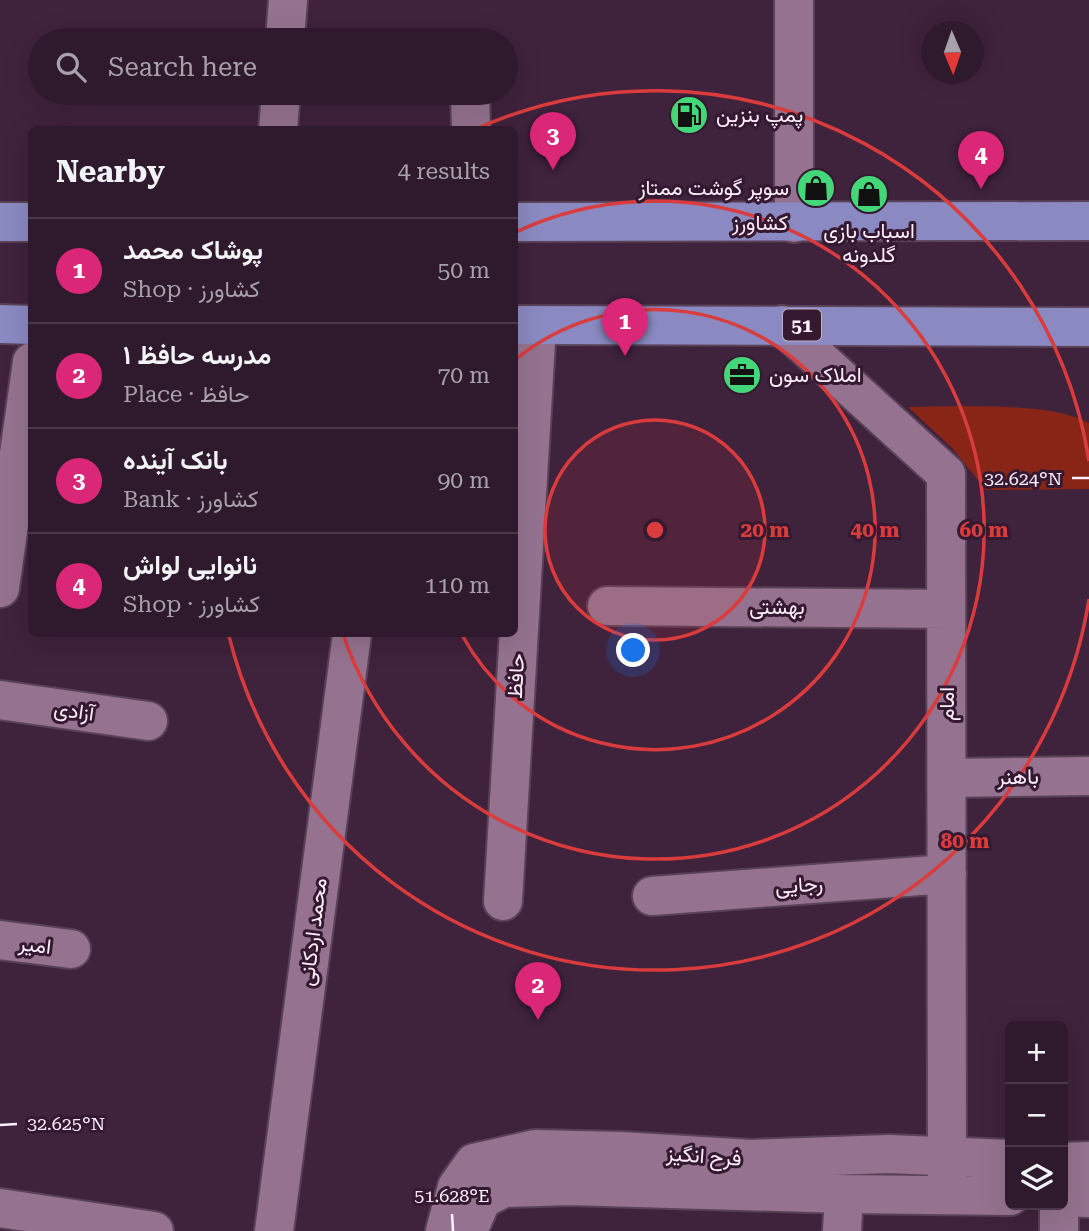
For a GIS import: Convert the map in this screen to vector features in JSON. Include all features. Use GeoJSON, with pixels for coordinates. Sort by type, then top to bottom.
{"type":"FeatureCollection","features":[{"type":"Feature","properties":{"kind":"main road","name":"کشاورز"},"geometry":{"type":"LineString","coordinates":[[518,222],[1089,221]]}},
{"type":"Feature","properties":{"kind":"main road"},"geometry":{"type":"LineString","coordinates":[[0,222],[28,222]]}},
{"type":"Feature","properties":{"kind":"main road"},"geometry":{"type":"LineString","coordinates":[[0,324],[28,325]]}},
{"type":"Feature","properties":{"kind":"main road","name":"51"},"geometry":{"type":"LineString","coordinates":[[526,325],[1089,327]]}},
{"type":"Feature","properties":{"kind":"main road"},"geometry":{"type":"LineString","coordinates":[[1048,326],[1089,352]]}},
{"type":"Feature","properties":{"kind":"street"},"geometry":{"type":"LineString","coordinates":[[286,28],[288,0]]}},
{"type":"Feature","properties":{"kind":"street"},"geometry":{"type":"LineString","coordinates":[[793,0],[794,223]]}},
{"type":"Feature","properties":{"kind":"street"},"geometry":{"type":"LineString","coordinates":[[278,126],[280,105]]}},
{"type":"Feature","properties":{"kind":"street"},"geometry":{"type":"LineString","coordinates":[[470,105],[471,126]]}},
{"type":"Feature","properties":{"kind":"street","name":"حافظ"},"geometry":{"type":"LineString","coordinates":[[518,525],[526,325]]}},
{"type":"Feature","properties":{"kind":"street","name":"امام"},"geometry":{"type":"LineString","coordinates":[[782,325],[946,474],[947,1176]]}},
{"type":"Feature","properties":{"kind":"street"},"geometry":{"type":"LineString","coordinates":[[0,588],[28,390]]}},
{"type":"Feature","properties":{"kind":"street","name":"بهشتی"},"geometry":{"type":"LineString","coordinates":[[607,606],[946,609]]}},
{"type":"Feature","properties":{"kind":"street","name":"محمد اردکانی"},"geometry":{"type":"LineString","coordinates":[[274,1231],[352,637]]}},
{"type":"Feature","properties":{"kind":"street","name":"حافظ"},"geometry":{"type":"LineString","coordinates":[[503,901],[514,637]]}},
{"type":"Feature","properties":{"kind":"street","name":"آزادی"},"geometry":{"type":"LineString","coordinates":[[0,700],[148,721]]}},
{"type":"Feature","properties":{"kind":"street","name":"باهنر"},"geometry":{"type":"LineString","coordinates":[[947,778],[1089,776]]}},
{"type":"Feature","properties":{"kind":"street","name":"رجایی"},"geometry":{"type":"LineString","coordinates":[[652,896],[947,874]]}},
{"type":"Feature","properties":{"kind":"street","name":"امیر"},"geometry":{"type":"LineString","coordinates":[[0,940],[71,949]]}},
{"type":"Feature","properties":{"kind":"street","name":"فرح انگیز"},"geometry":{"type":"LineString","coordinates":[[445,1231],[457,1187],[474,1163],[536,1149],[751,1159],[889,1154],[947,1176],[1005,1160]]}},
{"type":"Feature","properties":{"kind":"street"},"geometry":{"type":"LineString","coordinates":[[1068,1161],[1089,1161]]}},
{"type":"Feature","properties":{"kind":"street"},"geometry":{"type":"LineString","coordinates":[[468,1231],[482,1199],[504,1188],[569,1186],[843,1212],[947,1176],[1005,1194]]}},
{"type":"Feature","properties":{"kind":"street"},"geometry":{"type":"LineString","coordinates":[[1068,1197],[1089,1198]]}},
{"type":"Feature","properties":{"kind":"street"},"geometry":{"type":"LineString","coordinates":[[0,1208],[154,1231]]}},
{"type":"Feature","properties":{"kind":"street"},"geometry":{"type":"LineString","coordinates":[[1059,1210],[1059,1231]]}},
{"type":"Feature","properties":{"kind":"shaded area"},"geometry":{"type":"Polygon","coordinates":[[[960,406],[1044,410],[1076,417],[1089,423],[1089,489],[986,490],[952,448],[908,407],[960,406]]]}},
{"type":"Feature","properties":{"kind":"place","name":"پمپ بنزین"},"geometry":{"type":"Point","coordinates":[689,115]}},
{"type":"Feature","properties":{"kind":"place","name":"بانک آینده"},"geometry":{"type":"Point","coordinates":[553,170]}},
{"type":"Feature","properties":{"kind":"place","name":"سوپر گوشت ممتاز"},"geometry":{"type":"Point","coordinates":[816,188]}},
{"type":"Feature","properties":{"kind":"place","name":"نانوایی لواش"},"geometry":{"type":"Point","coordinates":[981,189]}},
{"type":"Feature","properties":{"kind":"place","name":"اسباب بازی گلدونه"},"geometry":{"type":"Point","coordinates":[869,194]}},
{"type":"Feature","properties":{"kind":"place","name":"پوشاک محمد"},"geometry":{"type":"Point","coordinates":[625,356]}},
{"type":"Feature","properties":{"kind":"place","name":"املاک سون"},"geometry":{"type":"Point","coordinates":[742,375]}},
{"type":"Feature","properties":{"kind":"place","name":"مدرسه حافظ ۱"},"geometry":{"type":"Point","coordinates":[538,1020]}}]}
